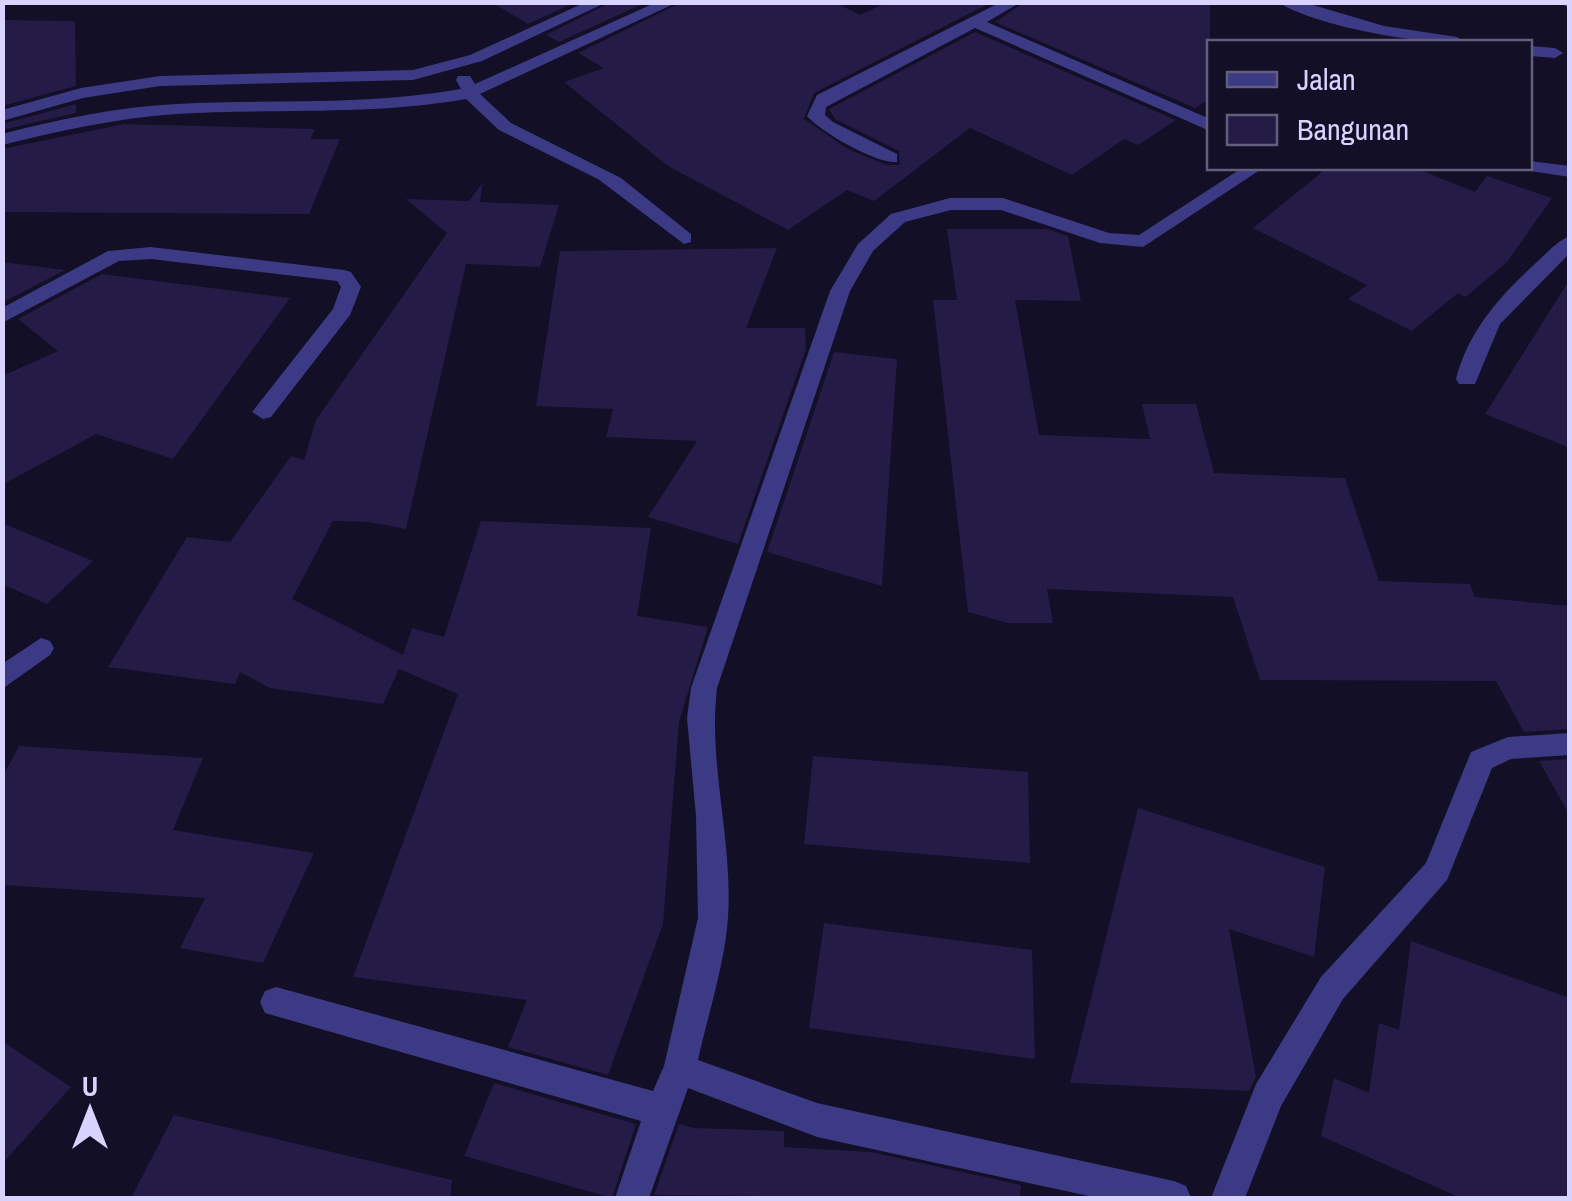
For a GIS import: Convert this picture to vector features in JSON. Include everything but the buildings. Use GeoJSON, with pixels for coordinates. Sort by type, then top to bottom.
{"type":"FeatureCollection","features":[{"type":"Feature","properties":{"kind":"street"},"geometry":{"type":"LineString","coordinates":[[2,116],[81,93],[160,81],[413,75],[458,63],[600,2]]}},
{"type":"Feature","properties":{"kind":"street"},"geometry":{"type":"LineString","coordinates":[[2,140],[84,120],[172,109],[407,104],[469,93],[671,2]]}},
{"type":"Feature","properties":{"kind":"street"},"geometry":{"type":"LineString","coordinates":[[892,158],[827,126],[816,116],[817,106],[823,99],[1014,2]]}},
{"type":"Feature","properties":{"kind":"street"},"geometry":{"type":"LineString","coordinates":[[1285,2],[1382,31],[1443,40]]}},
{"type":"Feature","properties":{"kind":"street"},"geometry":{"type":"LineString","coordinates":[[975,22],[1207,125]]}},
{"type":"Feature","properties":{"kind":"street"},"geometry":{"type":"LineString","coordinates":[[1532,50],[1555,53]]}},
{"type":"Feature","properties":{"kind":"street"},"geometry":{"type":"LineString","coordinates":[[458,63],[469,93],[502,122],[624,188],[684,238]]}},
{"type":"Feature","properties":{"kind":"street"},"geometry":{"type":"LineString","coordinates":[[1532,166],[1570,172]]}},
{"type":"Feature","properties":{"kind":"street"},"geometry":{"type":"LineString","coordinates":[[632,1198],[660,1110],[680,1069],[712,918],[710,816],[700,718],[704,688],[840,291],[865,248],[898,218],[950,204],[1004,204],[1107,239],[1142,242],[1251,170]]}},
{"type":"Feature","properties":{"kind":"street"},"geometry":{"type":"LineString","coordinates":[[1467,379],[1471,352],[1483,328],[1570,242]]}},
{"type":"Feature","properties":{"kind":"street"},"geometry":{"type":"LineString","coordinates":[[2,316],[115,255],[152,254],[344,276],[351,287],[344,310],[263,412]]}},
{"type":"Feature","properties":{"kind":"street"},"geometry":{"type":"LineString","coordinates":[[2,679],[42,648]]}},
{"type":"Feature","properties":{"kind":"street"},"geometry":{"type":"LineString","coordinates":[[1228,1198],[1268,1096],[1332,988],[1437,871],[1481,760],[1508,748],[1570,744]]}},
{"type":"Feature","properties":{"kind":"street"},"geometry":{"type":"LineString","coordinates":[[276,1002],[660,1110]]}},
{"type":"Feature","properties":{"kind":"street"},"geometry":{"type":"LineString","coordinates":[[680,1069],[817,1120],[1174,1198]]}}]}
